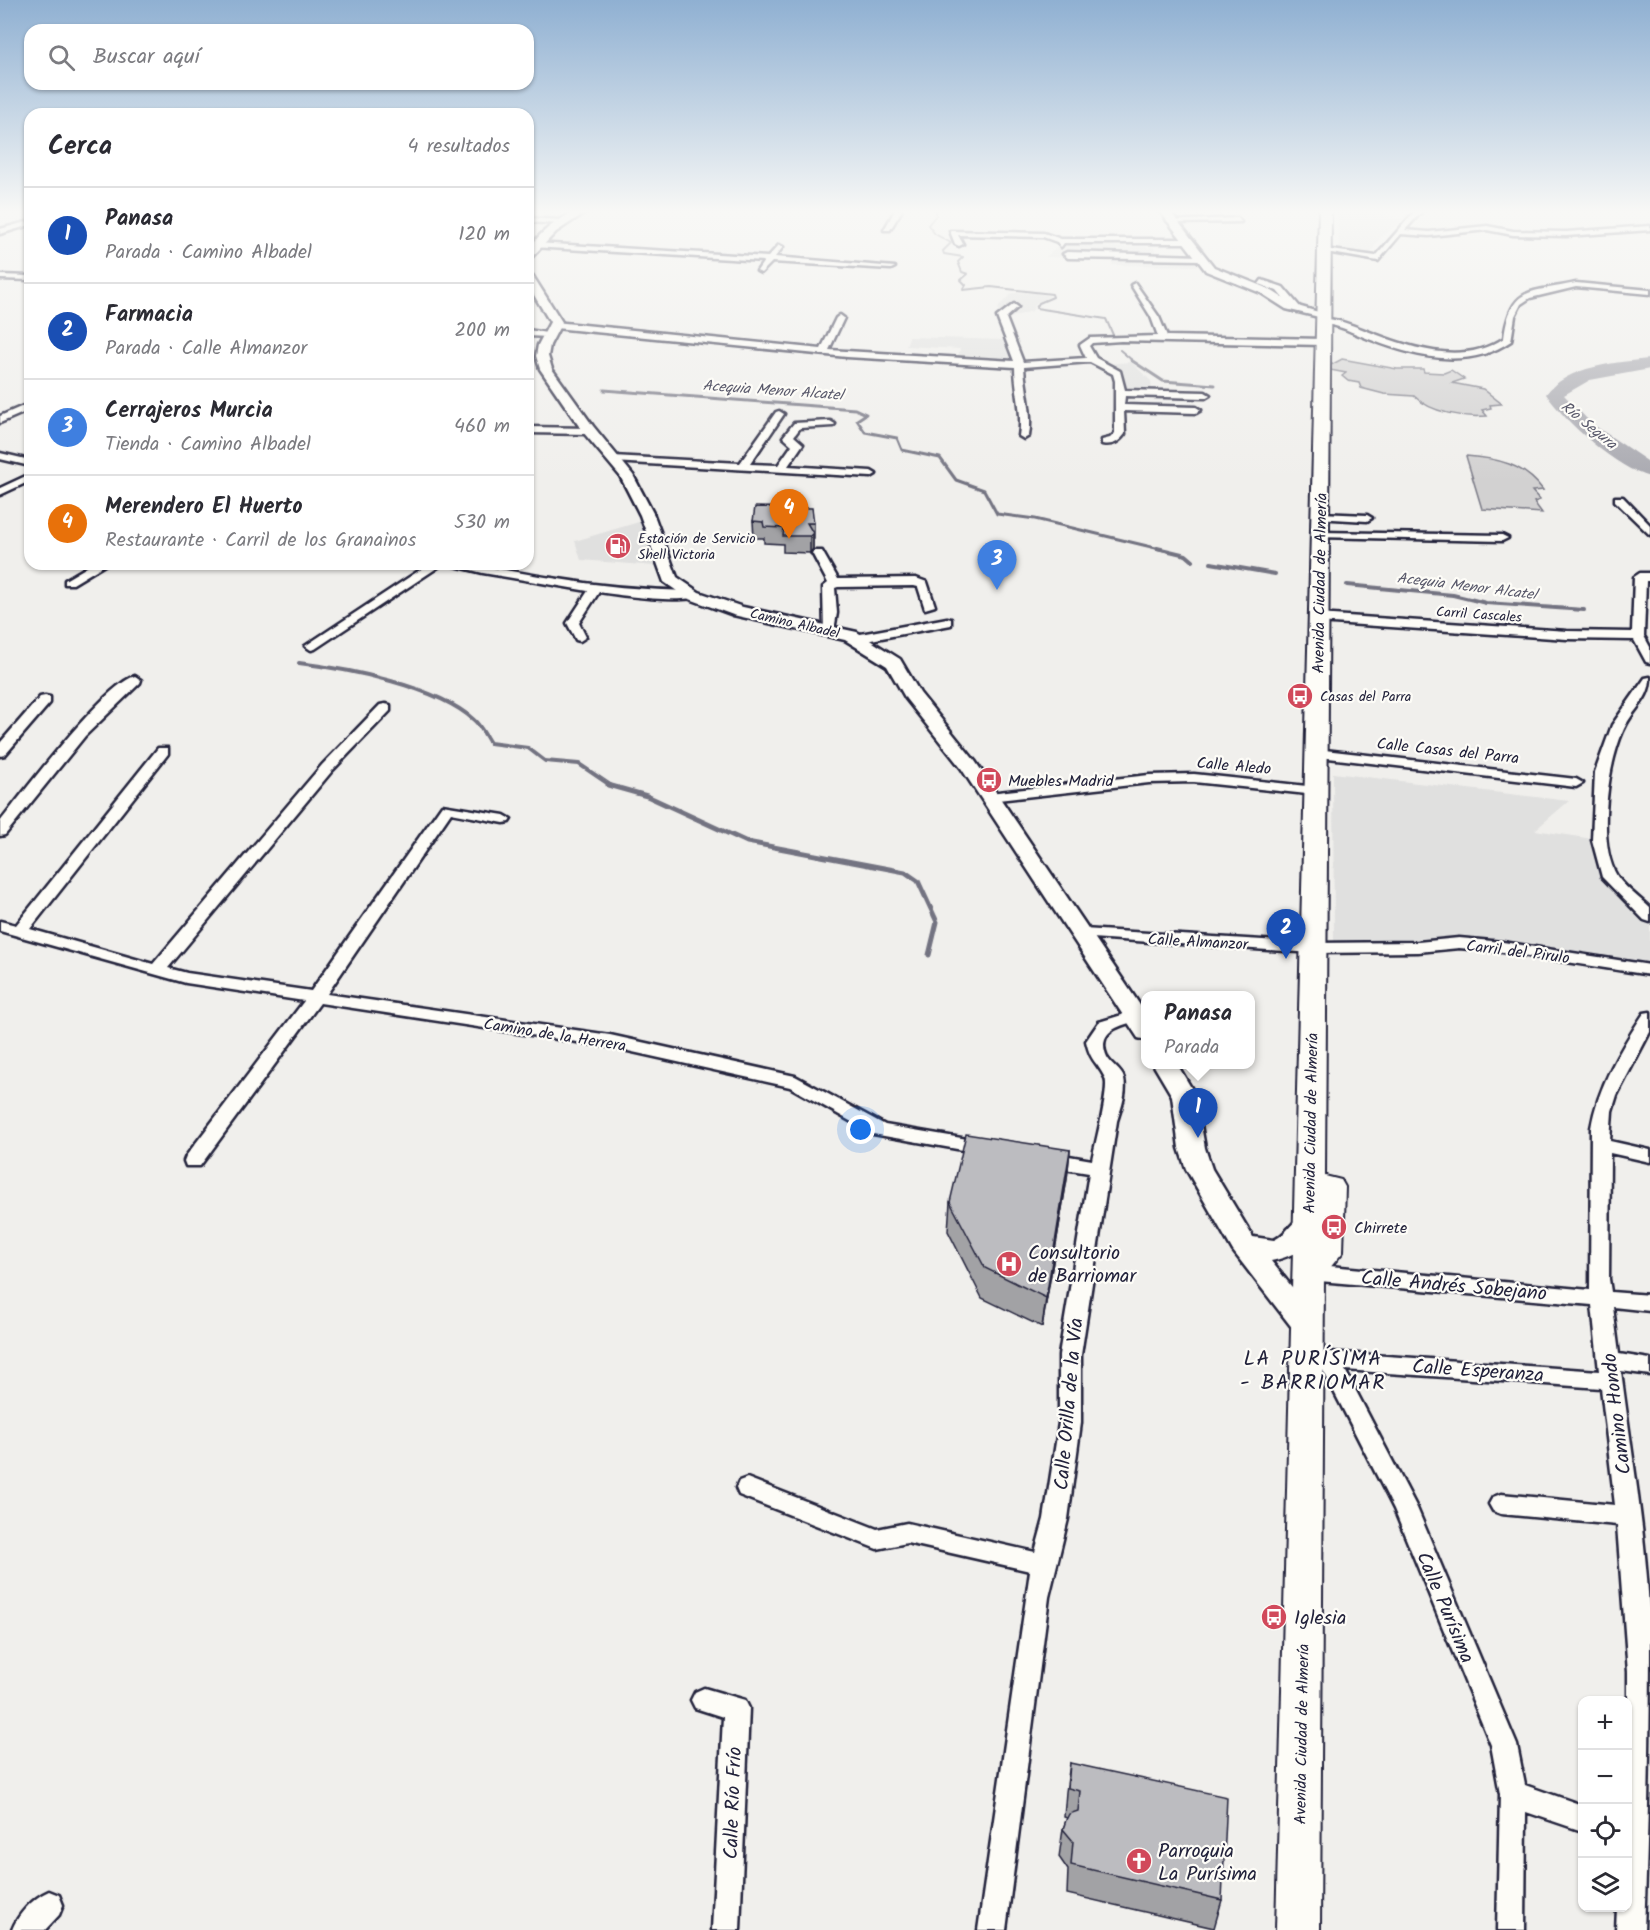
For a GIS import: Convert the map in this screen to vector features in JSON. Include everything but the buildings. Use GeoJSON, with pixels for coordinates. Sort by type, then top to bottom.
{"type":"FeatureCollection","features":[{"type":"Feature","properties":{"kind":"main road"},"geometry":{"type":"LineString","coordinates":[[541,300],[552,315],[552,329]]}},
{"type":"Feature","properties":{"kind":"main road"},"geometry":{"type":"LineString","coordinates":[[1285,300],[1324,325]]}},
{"type":"Feature","properties":{"kind":"main road","name":"Avenida Ciudad de Almería"},"geometry":{"type":"LineString","coordinates":[[1298,1930],[1314,1348],[1308,1272],[1324,300]]}},
{"type":"Feature","properties":{"kind":"main road","name":"Camino Albadel"},"geometry":{"type":"LineString","coordinates":[[552,329],[542,356],[546,369],[589,430],[626,475],[647,515],[670,579],[693,595],[740,611],[828,630],[855,639],[894,663],[912,695],[968,765],[1083,934],[1140,1025]]}},
{"type":"Feature","properties":{"kind":"main road"},"geometry":{"type":"LineString","coordinates":[[1167,1069],[1184,1096],[1194,1159],[1243,1244],[1314,1348]]}},
{"type":"Feature","properties":{"kind":"main road"},"geometry":{"type":"LineString","coordinates":[[1308,1272],[1328,1252],[1330,1187],[1309,1184]]}},
{"type":"Feature","properties":{"kind":"main road"},"geometry":{"type":"LineString","coordinates":[[1243,1244],[1259,1251],[1276,1252],[1295,1242],[1309,1222]]}},
{"type":"Feature","properties":{"kind":"street"},"geometry":{"type":"LineString","coordinates":[[1144,300],[1155,317],[1162,337]]}},
{"type":"Feature","properties":{"kind":"street"},"geometry":{"type":"LineString","coordinates":[[1291,300],[1299,309]]}},
{"type":"Feature","properties":{"kind":"street"},"geometry":{"type":"LineString","coordinates":[[1324,325],[1355,331],[1429,352],[1478,354],[1491,351],[1508,339],[1511,316],[1516,303],[1521,300]]}},
{"type":"Feature","properties":{"kind":"street"},"geometry":{"type":"LineString","coordinates":[[1014,307],[1001,317],[1019,363],[1020,392],[1027,420],[1024,436]]}},
{"type":"Feature","properties":{"kind":"street"},"geometry":{"type":"LineString","coordinates":[[824,352],[840,318]]}},
{"type":"Feature","properties":{"kind":"street"},"geometry":{"type":"LineString","coordinates":[[1324,325],[1336,319],[1355,331]]}},
{"type":"Feature","properties":{"kind":"street"},"geometry":{"type":"LineString","coordinates":[[1106,442],[1113,441],[1120,434],[1118,425],[1122,393],[1117,373],[1091,359],[1084,345],[1090,341],[1162,337],[1265,340],[1324,325],[1341,324]]}},
{"type":"Feature","properties":{"kind":"street"},"geometry":{"type":"LineString","coordinates":[[534,332],[552,329],[656,332],[824,352],[1019,363],[1077,362],[1091,359]]}},
{"type":"Feature","properties":{"kind":"street"},"geometry":{"type":"LineString","coordinates":[[1122,393],[1205,395]]}},
{"type":"Feature","properties":{"kind":"street"},"geometry":{"type":"LineString","coordinates":[[1121,408],[1196,410]]}},
{"type":"Feature","properties":{"kind":"street"},"geometry":{"type":"LineString","coordinates":[[0,420],[24,409]]}},
{"type":"Feature","properties":{"kind":"street"},"geometry":{"type":"LineString","coordinates":[[743,467],[779,414]]}},
{"type":"Feature","properties":{"kind":"street"},"geometry":{"type":"LineString","coordinates":[[781,469],[798,444],[789,437],[797,425],[830,424]]}},
{"type":"Feature","properties":{"kind":"street"},"geometry":{"type":"LineString","coordinates":[[534,430],[589,430]]}},
{"type":"Feature","properties":{"kind":"street"},"geometry":{"type":"LineString","coordinates":[[0,456],[24,462]]}},
{"type":"Feature","properties":{"kind":"street"},"geometry":{"type":"LineString","coordinates":[[613,459],[872,474]]}},
{"type":"Feature","properties":{"kind":"street"},"geometry":{"type":"LineString","coordinates":[[0,492],[24,480]]}},
{"type":"Feature","properties":{"kind":"street"},"geometry":{"type":"LineString","coordinates":[[1619,499],[1650,532]]}},
{"type":"Feature","properties":{"kind":"street"},"geometry":{"type":"LineString","coordinates":[[1320,516],[1367,518]]}},
{"type":"Feature","properties":{"kind":"street"},"geometry":{"type":"LineString","coordinates":[[1320,535],[1502,538]]}},
{"type":"Feature","properties":{"kind":"street"},"geometry":{"type":"LineString","coordinates":[[818,553],[834,583]]}},
{"type":"Feature","properties":{"kind":"street"},"geometry":{"type":"LineString","coordinates":[[69,582],[90,570]]}},
{"type":"Feature","properties":{"kind":"street"},"geometry":{"type":"LineString","coordinates":[[311,646],[428,570]]}},
{"type":"Feature","properties":{"kind":"street"},"geometry":{"type":"LineString","coordinates":[[490,570],[650,594],[693,595]]}},
{"type":"Feature","properties":{"kind":"street"},"geometry":{"type":"LineString","coordinates":[[1650,577],[1640,577],[1638,636],[1650,659]]}},
{"type":"Feature","properties":{"kind":"street"},"geometry":{"type":"LineString","coordinates":[[828,630],[831,613],[829,587],[834,583],[916,582],[923,585],[929,606]]}},
{"type":"Feature","properties":{"kind":"street"},"geometry":{"type":"LineString","coordinates":[[580,637],[573,624],[596,587]]}},
{"type":"Feature","properties":{"kind":"street","name":"Carril Cascales"},"geometry":{"type":"LineString","coordinates":[[1318,618],[1567,635],[1638,636]]}},
{"type":"Feature","properties":{"kind":"street"},"geometry":{"type":"LineString","coordinates":[[855,639],[947,622]]}},
{"type":"Feature","properties":{"kind":"street"},"geometry":{"type":"LineString","coordinates":[[0,832],[72,738],[109,701],[135,680]]}},
{"type":"Feature","properties":{"kind":"street"},"geometry":{"type":"LineString","coordinates":[[1650,681],[1619,725],[1602,772],[1599,840],[1610,877],[1650,917]]}},
{"type":"Feature","properties":{"kind":"street"},"geometry":{"type":"LineString","coordinates":[[0,753],[45,700]]}},
{"type":"Feature","properties":{"kind":"street"},"geometry":{"type":"LineString","coordinates":[[157,970],[327,768],[385,708]]}},
{"type":"Feature","properties":{"kind":"street"},"geometry":{"type":"LineString","coordinates":[[20,931],[163,752]]}},
{"type":"Feature","properties":{"kind":"street","name":"Calle Casas del Parra"},"geometry":{"type":"LineString","coordinates":[[1316,753],[1576,783]]}},
{"type":"Feature","properties":{"kind":"street","name":"Calle Aledo"},"geometry":{"type":"LineString","coordinates":[[989,797],[1149,779],[1194,778],[1316,791]]}},
{"type":"Feature","properties":{"kind":"street"},"geometry":{"type":"LineString","coordinates":[[193,1161],[315,998],[447,808],[504,819]]}},
{"type":"Feature","properties":{"kind":"street","name":"Camino de la Herrera"},"geometry":{"type":"LineString","coordinates":[[0,926],[186,978],[610,1041],[795,1082],[880,1130],[1008,1152]]}},
{"type":"Feature","properties":{"kind":"street","name":"Calle Almanzor"},"geometry":{"type":"LineString","coordinates":[[1083,934],[1313,948]]}},
{"type":"Feature","properties":{"kind":"street","name":"Carril del Pirulo"},"geometry":{"type":"LineString","coordinates":[[1313,948],[1418,947],[1459,944],[1503,947],[1650,970]]}},
{"type":"Feature","properties":{"kind":"street","name":"Camino Hondo"},"geometry":{"type":"LineString","coordinates":[[1630,1930],[1637,1836],[1641,1672],[1628,1516],[1612,1370],[1600,1298],[1601,1145],[1599,1129],[1610,1091],[1650,1017]]}},
{"type":"Feature","properties":{"kind":"street","name":"Calle Orilla de la Vía"},"geometry":{"type":"LineString","coordinates":[[992,1930],[1043,1564],[1056,1519],[1068,1435],[1070,1355],[1100,1168],[1117,1085],[1115,1078],[1095,1049],[1095,1041],[1102,1027],[1108,1023],[1140,1025]]}},
{"type":"Feature","properties":{"kind":"street"},"geometry":{"type":"LineString","coordinates":[[1601,1145],[1650,1156]]}},
{"type":"Feature","properties":{"kind":"street"},"geometry":{"type":"LineString","coordinates":[[1031,1156],[1100,1168]]}},
{"type":"Feature","properties":{"kind":"street","name":"Calle Andrés Sobejano"},"geometry":{"type":"LineString","coordinates":[[1308,1272],[1650,1303]]}},
{"type":"Feature","properties":{"kind":"street","name":"Calle Esperanza"},"geometry":{"type":"LineString","coordinates":[[1314,1348],[1612,1370],[1650,1367]]}},
{"type":"Feature","properties":{"kind":"street","name":"Calle Purísima"},"geometry":{"type":"LineString","coordinates":[[1314,1348],[1405,1508],[1504,1745],[1513,1794],[1511,1930]]}},
{"type":"Feature","properties":{"kind":"street"},"geometry":{"type":"LineString","coordinates":[[747,1488],[877,1539],[907,1533],[1043,1564]]}},
{"type":"Feature","properties":{"kind":"street"},"geometry":{"type":"LineString","coordinates":[[1501,1504],[1628,1516]]}},
{"type":"Feature","properties":{"kind":"street","name":"Calle Río Frío"},"geometry":{"type":"LineString","coordinates":[[704,1700],[736,1708],[726,1930]]}},
{"type":"Feature","properties":{"kind":"street"},"geometry":{"type":"LineString","coordinates":[[1513,1794],[1578,1817]]}},
{"type":"Feature","properties":{"kind":"street"},"geometry":{"type":"LineString","coordinates":[[26,1930],[49,1905]]}},
{"type":"Feature","properties":{"kind":"shaded area"},"geometry":{"type":"Polygon","coordinates":[[[1005,300],[1042,300],[1036,303],[1032,311],[1010,318],[997,317],[999,306],[1005,300]]]}},
{"type":"Feature","properties":{"kind":"shaded area"},"geometry":{"type":"Polygon","coordinates":[[[909,337],[1003,340],[1011,361],[957,360],[960,349],[906,346],[909,337]]]}},
{"type":"Feature","properties":{"kind":"shaded area"},"geometry":{"type":"Polygon","coordinates":[[[1342,359],[1397,369],[1423,369],[1424,372],[1444,373],[1451,370],[1464,379],[1452,383],[1483,389],[1502,404],[1490,405],[1491,408],[1482,410],[1487,416],[1448,413],[1429,407],[1414,396],[1384,394],[1361,388],[1359,383],[1348,381],[1342,376],[1346,373],[1330,370],[1331,365],[1342,359]]]}},
{"type":"Feature","properties":{"kind":"shaded area"},"geometry":{"type":"Polygon","coordinates":[[[1131,362],[1151,381],[1152,392],[1125,392],[1121,373],[1104,364],[1131,362]]]}},
{"type":"Feature","properties":{"kind":"shaded area"},"geometry":{"type":"Polygon","coordinates":[[[1466,456],[1499,461],[1527,474],[1543,490],[1532,491],[1540,500],[1534,502],[1542,513],[1482,509],[1466,456]]]}},
{"type":"Feature","properties":{"kind":"shaded area","name":"Estación de Servicio Shell Victoria"},"geometry":{"type":"Polygon","coordinates":[[[649,519],[667,567],[581,560],[575,541],[649,519]]]}},
{"type":"Feature","properties":{"kind":"shaded area"},"geometry":{"type":"Polygon","coordinates":[[[1333,773],[1569,801],[1535,830],[1599,840],[1610,877],[1650,917],[1650,970],[1503,947],[1334,947],[1333,773]]]}},
{"type":"Feature","properties":{"kind":"waterway"},"geometry":{"type":"LineString","coordinates":[[1046,300],[1039,303],[1036,308],[1106,319],[1113,335]]}},
{"type":"Feature","properties":{"kind":"waterway"},"geometry":{"type":"LineString","coordinates":[[1120,350],[1133,361]]}},
{"type":"Feature","properties":{"kind":"waterway"},"geometry":{"type":"LineString","coordinates":[[1131,360],[1163,381],[1215,385]]}},
{"type":"Feature","properties":{"kind":"waterway","name":"Río Segura"},"geometry":{"type":"LineString","coordinates":[[1650,364],[1613,369],[1584,377],[1561,387],[1555,394],[1585,427],[1650,471]]}},
{"type":"Feature","properties":{"kind":"waterway","name":"Acequia Menor Alcatel"},"geometry":{"type":"LineString","coordinates":[[604,390],[855,409],[866,414],[857,420],[865,432],[897,438],[902,450],[940,458],[956,480],[984,490],[997,514],[1035,519],[1164,550]]}},
{"type":"Feature","properties":{"kind":"waterway","name":"Acequia Menor Alcatel"},"geometry":{"type":"LineString","coordinates":[[1157,548],[1186,555],[1193,561]]}},
{"type":"Feature","properties":{"kind":"waterway","name":"Acequia Menor Alcatel"},"geometry":{"type":"LineString","coordinates":[[1211,563],[1275,574]]}},
{"type":"Feature","properties":{"kind":"waterway","name":"Acequia Menor Alcatel"},"geometry":{"type":"LineString","coordinates":[[1347,585],[1453,595],[1486,603],[1584,610]]}},
{"type":"Feature","properties":{"kind":"waterway"},"geometry":{"type":"LineString","coordinates":[[299,663],[391,681],[438,698],[458,708],[476,722],[490,743],[528,748],[545,761],[579,764],[612,786]]}},
{"type":"Feature","properties":{"kind":"waterway"},"geometry":{"type":"LineString","coordinates":[[612,786],[647,796],[747,842],[905,872],[918,881],[937,922],[929,955]]}},
{"type":"Feature","properties":{"kind":"place","name":"Merendero El Huerto"},"geometry":{"type":"Point","coordinates":[789,539]}},
{"type":"Feature","properties":{"kind":"place","name":"Estación de Servicio Shell Victoria"},"geometry":{"type":"Point","coordinates":[618,546]}},
{"type":"Feature","properties":{"kind":"place","name":"Cerrajeros Murcia"},"geometry":{"type":"Point","coordinates":[997,590]}},
{"type":"Feature","properties":{"kind":"place","name":"Casas del Parra"},"geometry":{"type":"Point","coordinates":[1300,696]}},
{"type":"Feature","properties":{"kind":"place","name":"Muebles Madrid"},"geometry":{"type":"Point","coordinates":[989,780]}},
{"type":"Feature","properties":{"kind":"place","name":"Farmacia"},"geometry":{"type":"Point","coordinates":[1286,959]}},
{"type":"Feature","properties":{"kind":"place","name":"Panasa"},"geometry":{"type":"Point","coordinates":[1198,1138]}},
{"type":"Feature","properties":{"kind":"place","name":"Chirrete"},"geometry":{"type":"Point","coordinates":[1334,1227]}},
{"type":"Feature","properties":{"kind":"place","name":"Consultorio de Barriomar"},"geometry":{"type":"Point","coordinates":[1009,1264]}},
{"type":"Feature","properties":{"kind":"place","name":"Iglesia"},"geometry":{"type":"Point","coordinates":[1274,1617]}},
{"type":"Feature","properties":{"kind":"place","name":"Parroquia La Purísima"},"geometry":{"type":"Point","coordinates":[1139,1861]}},
{"type":"Feature","properties":{"kind":"district","name":"LA PURÍSIMA - BARRIOMAR"},"geometry":{"type":"Point","coordinates":[1313,1370]}}]}
